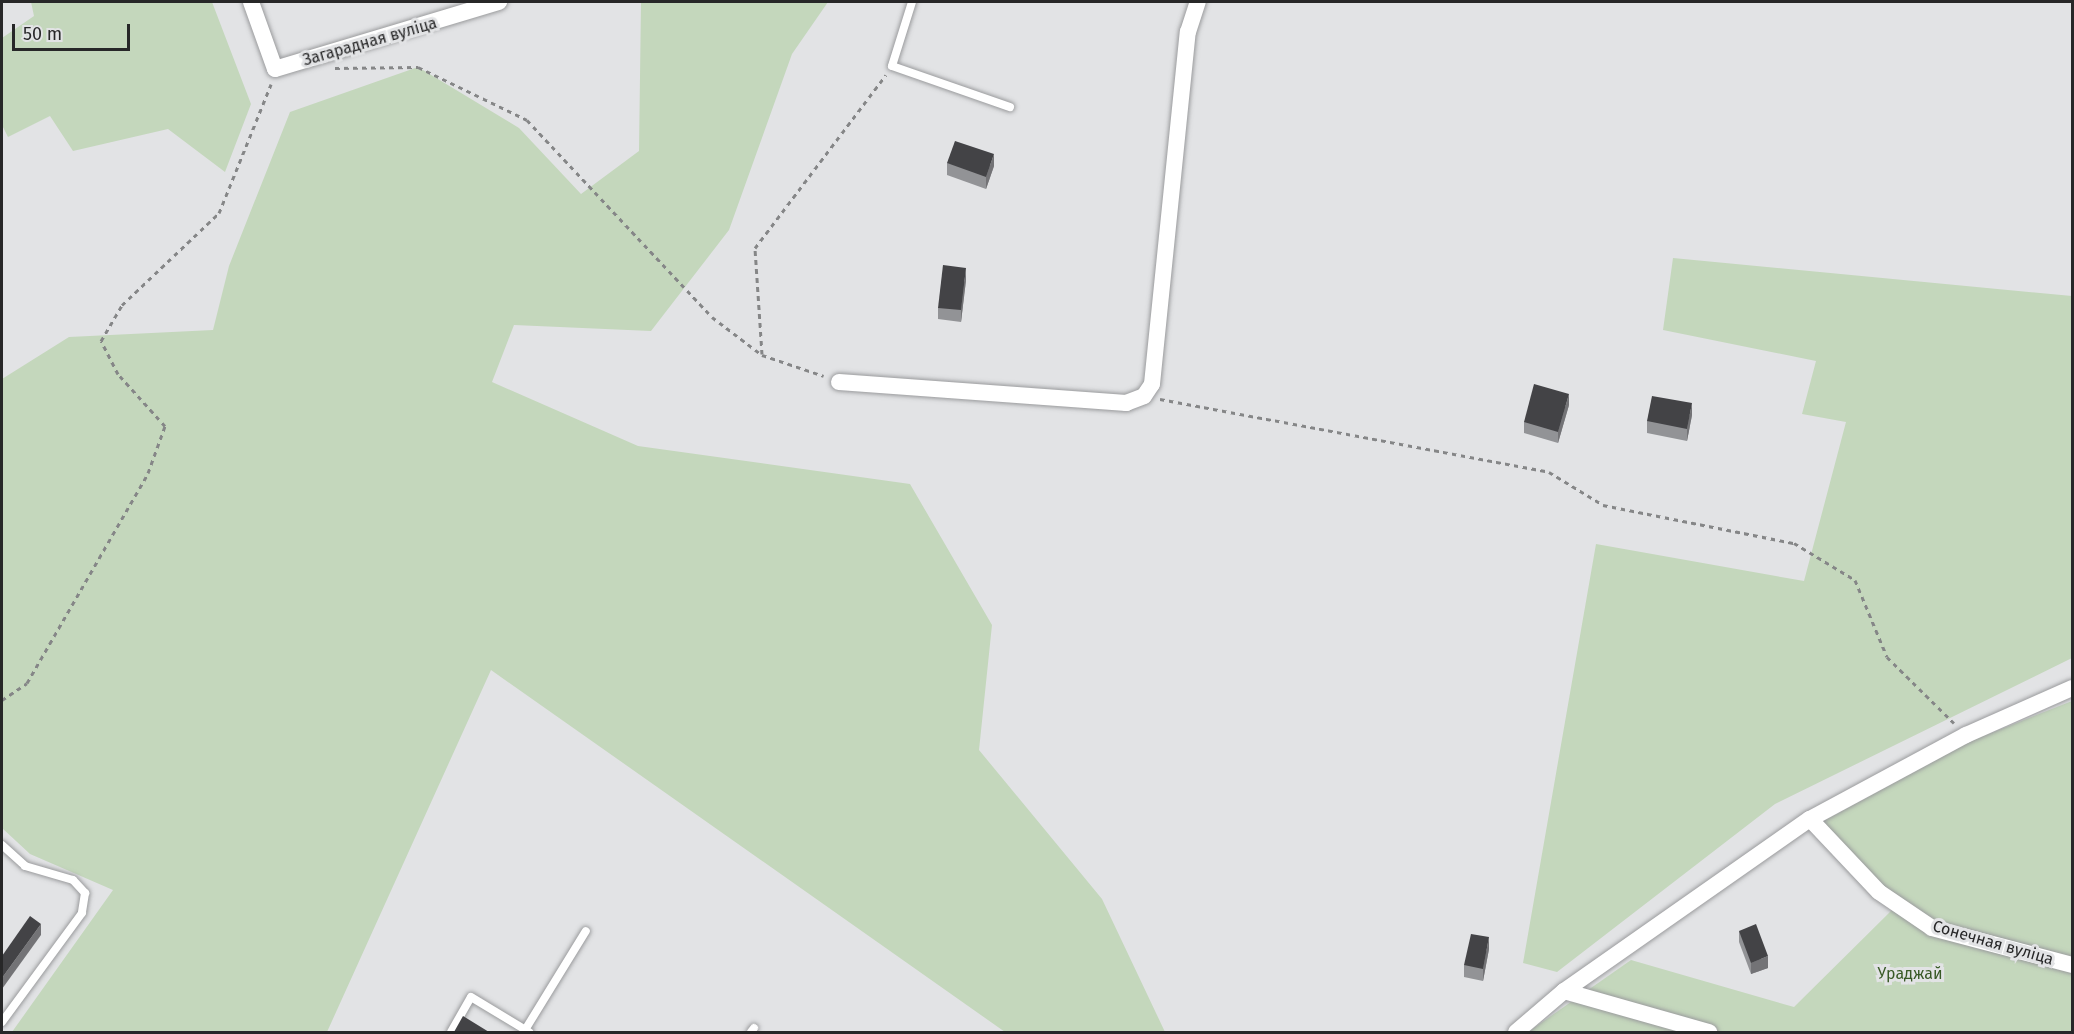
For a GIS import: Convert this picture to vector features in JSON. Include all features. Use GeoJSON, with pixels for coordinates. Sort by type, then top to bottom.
{"type":"FeatureCollection","features":[{"type":"Feature","properties":{"kind":"street"},"geometry":{"type":"LineString","coordinates":[[251,2],[275,69]]}},
{"type":"Feature","properties":{"kind":"street","name":"Загарадная вуліца"},"geometry":{"type":"LineString","coordinates":[[275,69],[499,2]]}},
{"type":"Feature","properties":{"kind":"street"},"geometry":{"type":"LineString","coordinates":[[839,382],[1126,403],[1144,396],[1152,384],[1188,32],[1198,2]]}},
{"type":"Feature","properties":{"kind":"street"},"geometry":{"type":"LineString","coordinates":[[1516,1032],[1564,991],[1810,819],[1966,735],[2073,688]]}},
{"type":"Feature","properties":{"kind":"street","name":"Сонечная вуліца"},"geometry":{"type":"LineString","coordinates":[[1810,819],[1879,892],[1932,928],[2073,964]]}},
{"type":"Feature","properties":{"kind":"street"},"geometry":{"type":"LineString","coordinates":[[1564,991],[1709,1032]]}},
{"type":"Feature","properties":{"kind":"lane"},"geometry":{"type":"LineString","coordinates":[[912,2],[892,66],[1010,107]]}},
{"type":"Feature","properties":{"kind":"lane"},"geometry":{"type":"LineString","coordinates":[[2,845],[25,866],[73,880],[85,893],[82,913],[2,1022]]}},
{"type":"Feature","properties":{"kind":"lane"},"geometry":{"type":"LineString","coordinates":[[451,1032],[471,997],[528,1031],[586,931]]}},
{"type":"Feature","properties":{"kind":"path"},"geometry":{"type":"LineString","coordinates":[[762,355],[755,248],[892,66]]}},
{"type":"Feature","properties":{"kind":"path"},"geometry":{"type":"LineString","coordinates":[[323,68],[418,68],[527,120],[712,317],[762,355],[839,382]]}},
{"type":"Feature","properties":{"kind":"path"},"geometry":{"type":"LineString","coordinates":[[2,700],[27,682],[148,473],[165,426],[118,374],[101,341],[122,305],[219,213],[264,107],[275,69]]}},
{"type":"Feature","properties":{"kind":"path"},"geometry":{"type":"LineString","coordinates":[[1144,396],[1549,472],[1603,505],[1794,543],[1855,580],[1887,657],[1966,735]]}},
{"type":"Feature","properties":{"kind":"green space"},"geometry":{"type":"Polygon","coordinates":[[[31,2],[212,2],[251,104],[225,172],[168,129],[73,151],[50,116],[8,137],[2,125],[2,38],[34,16],[31,2]]]}},
{"type":"Feature","properties":{"kind":"green space"},"geometry":{"type":"Polygon","coordinates":[[[641,2],[828,2],[792,54],[729,230],[651,331],[514,325],[492,382],[638,446],[910,484],[992,625],[979,750],[1102,899],[1165,1032],[1005,1032],[491,670],[327,1032],[12,1032],[113,890],[30,854],[2,828],[2,379],[69,337],[213,330],[229,266],[290,112],[418,67],[519,128],[581,194],[639,151],[641,2]]]}},
{"type":"Feature","properties":{"kind":"green space"},"geometry":{"type":"Polygon","coordinates":[[[1673,258],[2072,296],[2072,658],[1775,804],[1557,972],[1523,963],[1596,544],[1804,581],[1846,422],[1802,414],[1816,361],[1663,330],[1673,258]]]}},
{"type":"Feature","properties":{"kind":"green space","name":"Ураджай"},"geometry":{"type":"Polygon","coordinates":[[[2072,701],[2072,1032],[1528,1032],[1631,960],[1794,1007],[1892,910],[1809,829],[1971,741],[2072,701]]]}},
{"type":"Feature","properties":{"kind":"building"},"geometry":{"type":"Polygon","coordinates":[[[955,141],[994,154],[986,177],[947,163],[955,141]]]}},
{"type":"Feature","properties":{"kind":"building"},"geometry":{"type":"Polygon","coordinates":[[[943,265],[966,268],[961,310],[938,308],[943,265]]]}},
{"type":"Feature","properties":{"kind":"building"},"geometry":{"type":"Polygon","coordinates":[[[1534,384],[1569,394],[1558,432],[1524,422],[1534,384]]]}},
{"type":"Feature","properties":{"kind":"building"},"geometry":{"type":"Polygon","coordinates":[[[1652,396],[1692,403],[1687,429],[1647,421],[1652,396]]]}},
{"type":"Feature","properties":{"kind":"building"},"geometry":{"type":"Polygon","coordinates":[[[30,916],[41,924],[2,978],[2,956],[30,916]]]}},
{"type":"Feature","properties":{"kind":"building"},"geometry":{"type":"Polygon","coordinates":[[[1756,924],[1768,956],[1751,963],[1739,931],[1756,924]]]}},
{"type":"Feature","properties":{"kind":"building"},"geometry":{"type":"Polygon","coordinates":[[[1471,934],[1489,937],[1483,969],[1464,965],[1471,934]]]}},
{"type":"Feature","properties":{"kind":"building"},"geometry":{"type":"Polygon","coordinates":[[[463,1016],[489,1032],[454,1032],[463,1016]]]}}]}
